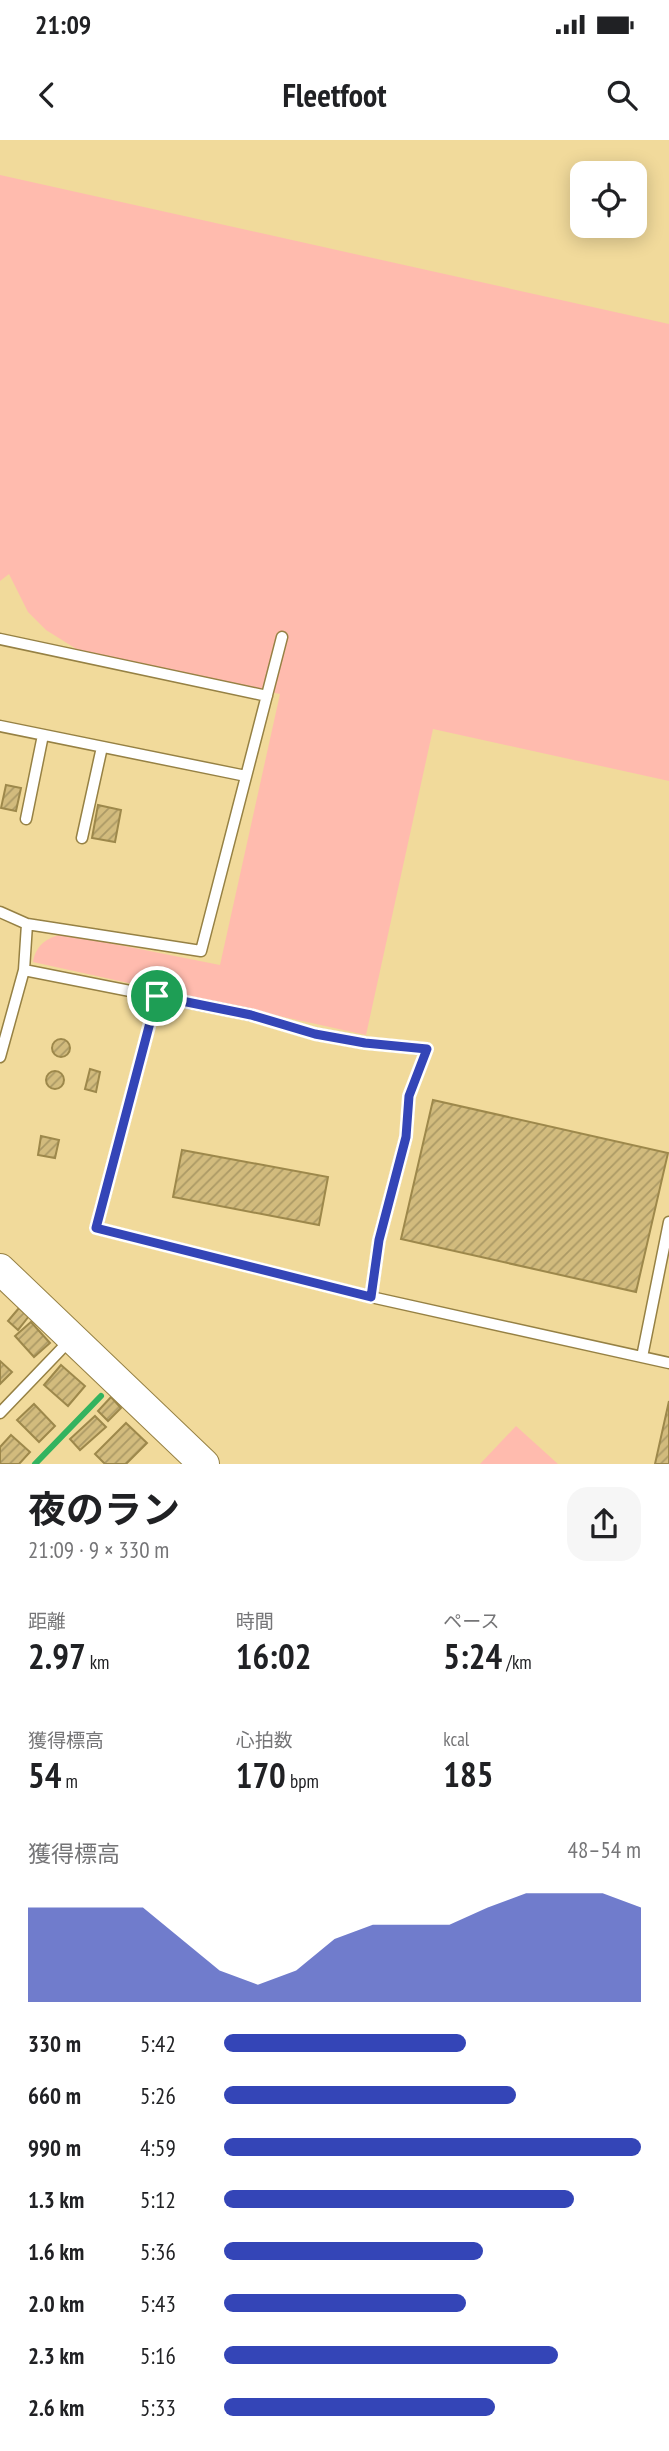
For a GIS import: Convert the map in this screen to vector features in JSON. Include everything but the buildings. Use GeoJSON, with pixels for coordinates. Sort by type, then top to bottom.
{"type":"FeatureCollection","features":[{"type":"Feature","properties":{"kind":"street"},"geometry":{"type":"LineString","coordinates":[[0,1269],[204,1464]]}},
{"type":"Feature","properties":{"kind":"lane"},"geometry":{"type":"LineString","coordinates":[[0,912],[27,924],[201,951],[282,637]]}},
{"type":"Feature","properties":{"kind":"lane"},"geometry":{"type":"LineString","coordinates":[[0,639],[267,696]]}},
{"type":"Feature","properties":{"kind":"lane"},"geometry":{"type":"LineString","coordinates":[[0,726],[246,776]]}},
{"type":"Feature","properties":{"kind":"lane"},"geometry":{"type":"LineString","coordinates":[[26,819],[43,735]]}},
{"type":"Feature","properties":{"kind":"lane"},"geometry":{"type":"LineString","coordinates":[[82,838],[102,747]]}},
{"type":"Feature","properties":{"kind":"lane"},"geometry":{"type":"LineString","coordinates":[[0,1057],[24,970],[27,924]]}},
{"type":"Feature","properties":{"kind":"lane"},"geometry":{"type":"LineString","coordinates":[[24,970],[251,1015],[315,1034],[365,1043],[427,1049],[409,1096],[406,1137],[379,1240],[371,1297]]}},
{"type":"Feature","properties":{"kind":"lane"},"geometry":{"type":"LineString","coordinates":[[157,996],[96,1228],[371,1297],[669,1363]]}},
{"type":"Feature","properties":{"kind":"lane"},"geometry":{"type":"LineString","coordinates":[[642,1357],[669,1222]]}},
{"type":"Feature","properties":{"kind":"lane"},"geometry":{"type":"LineString","coordinates":[[0,1413],[74,1337]]}},
{"type":"Feature","properties":{"kind":"shaded area"},"geometry":{"type":"Polygon","coordinates":[[[0,175],[669,324],[669,781],[433,729],[366,1035],[33,962],[43,943],[64,934],[220,965],[280,694],[86,655],[46,630],[28,612],[9,574],[0,581],[0,175]]]}},
{"type":"Feature","properties":{"kind":"shaded area"},"geometry":{"type":"Polygon","coordinates":[[[516,1426],[558,1464],[480,1464],[516,1426]]]}},
{"type":"Feature","properties":{"kind":"waterway"},"geometry":{"type":"LineString","coordinates":[[35,1464],[101,1396]]}},
{"type":"Feature","properties":{"kind":"route"},"geometry":{"type":"LineString","coordinates":[[157,996],[251,1015],[315,1034],[365,1043],[427,1049],[409,1096],[406,1137],[379,1240],[371,1297],[96,1228],[157,996]]}}]}
